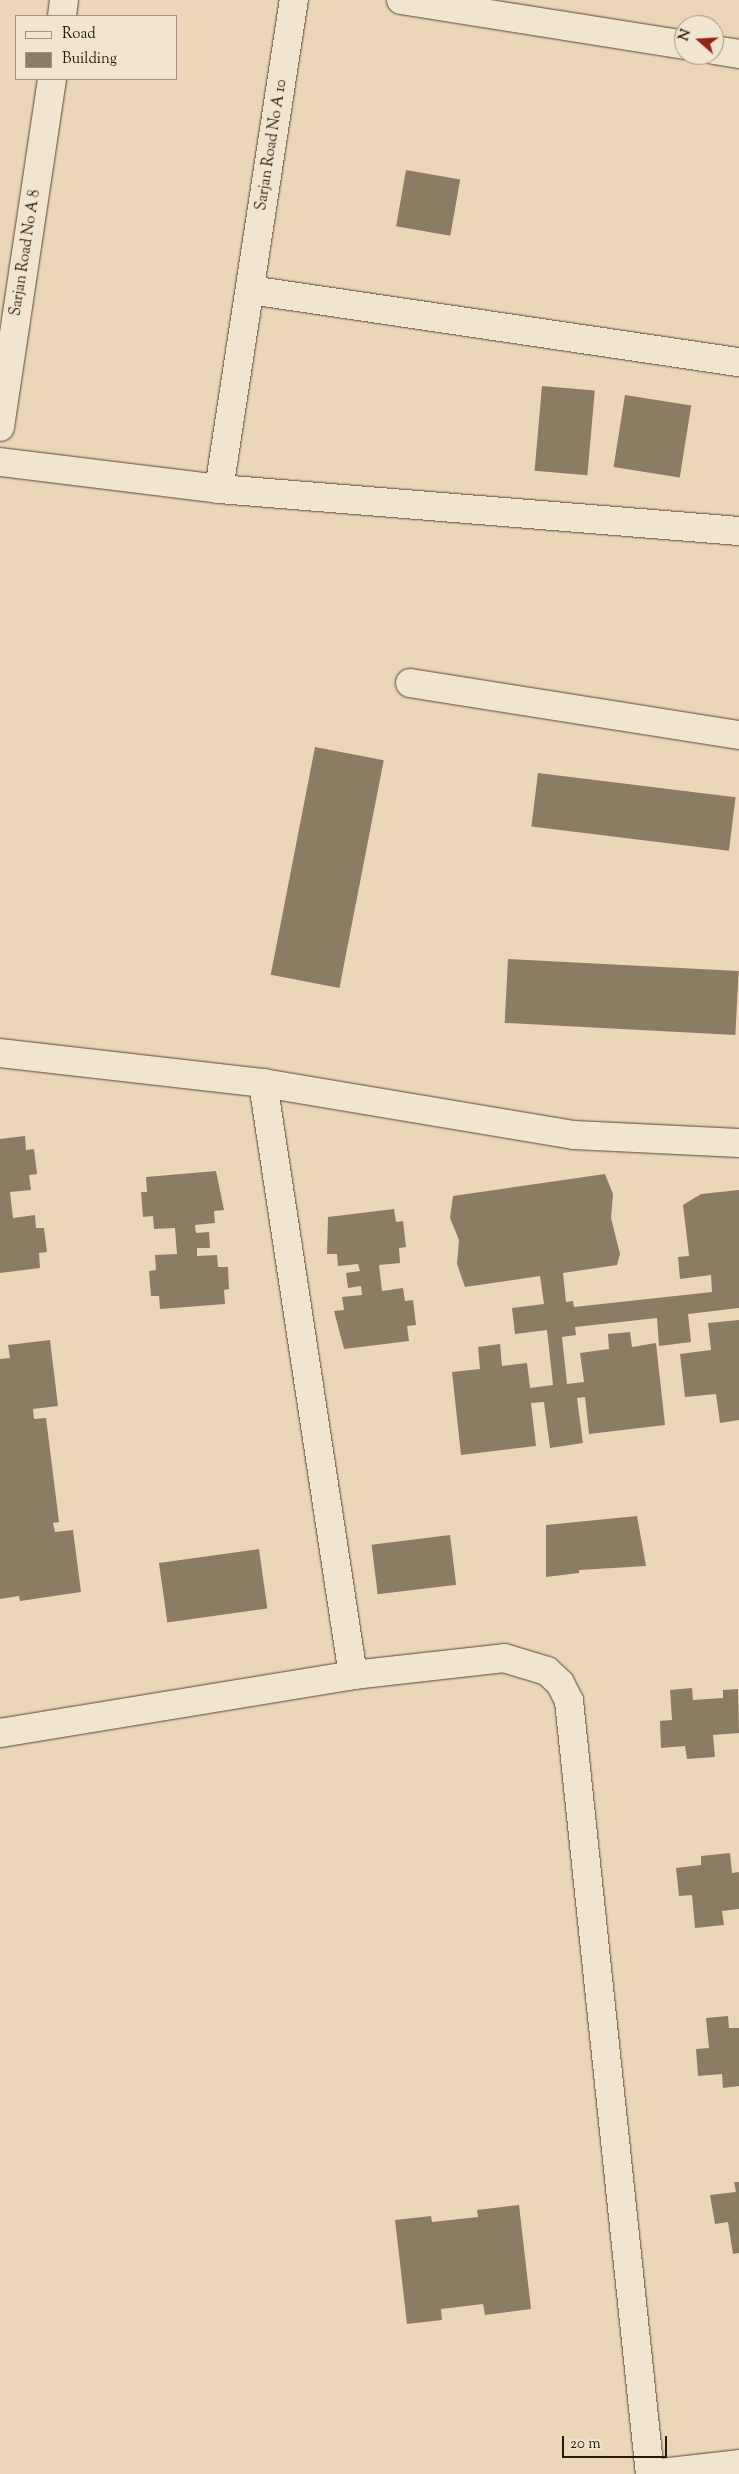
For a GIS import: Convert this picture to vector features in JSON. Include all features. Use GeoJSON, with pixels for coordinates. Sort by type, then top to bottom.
{"type":"FeatureCollection","features":[{"type":"Feature","properties":{"kind":"street"},"geometry":{"type":"LineString","coordinates":[[62,15],[64,0]]}},
{"type":"Feature","properties":{"kind":"street","name":"Sarjan Road No A 10"},"geometry":{"type":"LineString","coordinates":[[219,489],[294,0]]}},
{"type":"Feature","properties":{"kind":"street"},"geometry":{"type":"LineString","coordinates":[[401,0],[674,43]]}},
{"type":"Feature","properties":{"kind":"street"},"geometry":{"type":"LineString","coordinates":[[724,52],[739,54]]}},
{"type":"Feature","properties":{"kind":"street","name":"Sarjan Road No A 8"},"geometry":{"type":"LineString","coordinates":[[0,427],[52,80]]}},
{"type":"Feature","properties":{"kind":"street"},"geometry":{"type":"LineString","coordinates":[[250,290],[739,362]]}},
{"type":"Feature","properties":{"kind":"street"},"geometry":{"type":"LineString","coordinates":[[0,462],[219,489],[739,531]]}},
{"type":"Feature","properties":{"kind":"street"},"geometry":{"type":"LineString","coordinates":[[410,683],[739,735]]}},
{"type":"Feature","properties":{"kind":"street"},"geometry":{"type":"LineString","coordinates":[[0,1053],[263,1083],[574,1135],[739,1143]]}},
{"type":"Feature","properties":{"kind":"street"},"geometry":{"type":"LineString","coordinates":[[263,1083],[353,1675]]}},
{"type":"Feature","properties":{"kind":"street"},"geometry":{"type":"LineString","coordinates":[[0,1733],[353,1675],[504,1658],[547,1671],[560,1683],[569,1701],[650,2474],[739,2464]]}},
{"type":"Feature","properties":{"kind":"building"},"geometry":{"type":"Polygon","coordinates":[[[406,170],[460,180],[450,236],[396,226],[406,170]]]}},
{"type":"Feature","properties":{"kind":"building"},"geometry":{"type":"Polygon","coordinates":[[[542,386],[595,391],[587,475],[535,471],[542,386]]]}},
{"type":"Feature","properties":{"kind":"building"},"geometry":{"type":"Polygon","coordinates":[[[625,395],[691,405],[680,478],[614,467],[625,395]]]}},
{"type":"Feature","properties":{"kind":"building"},"geometry":{"type":"Polygon","coordinates":[[[315,747],[384,760],[339,988],[271,975],[315,747]]]}},
{"type":"Feature","properties":{"kind":"building"},"geometry":{"type":"Polygon","coordinates":[[[538,773],[736,797],[729,851],[531,827],[538,773]]]}},
{"type":"Feature","properties":{"kind":"building"},"geometry":{"type":"Polygon","coordinates":[[[508,959],[739,971],[735,1035],[505,1023],[508,959]]]}},
{"type":"Feature","properties":{"kind":"building"},"geometry":{"type":"Polygon","coordinates":[[[25,1136],[26,1150],[34,1149],[37,1174],[29,1175],[31,1190],[10,1192],[13,1218],[35,1215],[36,1228],[44,1228],[47,1252],[39,1253],[40,1268],[0,1273],[0,1139],[25,1136]]]}},
{"type":"Feature","properties":{"kind":"building"},"geometry":{"type":"Polygon","coordinates":[[[216,1171],[224,1210],[214,1211],[215,1223],[195,1225],[196,1233],[209,1232],[210,1248],[197,1248],[197,1256],[217,1255],[218,1267],[228,1267],[229,1289],[224,1290],[225,1304],[160,1309],[159,1296],[151,1296],[149,1271],[156,1270],[155,1255],[177,1254],[175,1228],[154,1229],[153,1216],[143,1217],[141,1192],[147,1192],[146,1177],[216,1171]]]}},
{"type":"Feature","properties":{"kind":"building"},"geometry":{"type":"Polygon","coordinates":[[[605,1174],[613,1194],[611,1218],[620,1254],[617,1265],[563,1273],[566,1302],[573,1301],[574,1307],[712,1292],[711,1275],[680,1279],[678,1257],[689,1256],[683,1205],[701,1194],[739,1190],[739,1308],[688,1314],[691,1342],[659,1346],[657,1318],[575,1327],[576,1335],[562,1337],[567,1384],[584,1382],[580,1353],[609,1349],[608,1334],[630,1332],[632,1347],[656,1343],[665,1425],[589,1434],[585,1397],[577,1398],[583,1443],[550,1448],[544,1402],[531,1403],[536,1446],[461,1455],[452,1372],[480,1369],[478,1347],[500,1344],[502,1366],[527,1363],[530,1388],[553,1385],[547,1330],[515,1334],[512,1308],[544,1304],[540,1276],[465,1287],[457,1264],[459,1240],[450,1218],[453,1196],[605,1174]]]}},
{"type":"Feature","properties":{"kind":"building"},"geometry":{"type":"Polygon","coordinates":[[[394,1209],[396,1222],[403,1221],[406,1247],[399,1248],[400,1263],[379,1265],[382,1291],[403,1288],[405,1301],[413,1300],[416,1325],[407,1326],[409,1341],[344,1349],[334,1311],[344,1310],[342,1297],[362,1295],[361,1286],[348,1288],[346,1273],[360,1271],[358,1264],[338,1266],[337,1254],[327,1254],[328,1217],[394,1209]]]}},
{"type":"Feature","properties":{"kind":"building"},"geometry":{"type":"Polygon","coordinates":[[[739,1320],[739,1420],[720,1423],[716,1394],[685,1397],[680,1354],[711,1350],[708,1323],[739,1320]]]}},
{"type":"Feature","properties":{"kind":"building"},"geometry":{"type":"Polygon","coordinates":[[[50,1340],[58,1406],[33,1409],[34,1419],[46,1418],[59,1522],[53,1523],[55,1532],[73,1530],[81,1592],[20,1601],[19,1596],[0,1599],[0,1359],[10,1358],[8,1345],[50,1340]]]}},
{"type":"Feature","properties":{"kind":"building"},"geometry":{"type":"Polygon","coordinates":[[[637,1516],[646,1566],[579,1570],[579,1573],[546,1577],[546,1525],[637,1516]]]}},
{"type":"Feature","properties":{"kind":"building"},"geometry":{"type":"Polygon","coordinates":[[[450,1535],[456,1585],[378,1594],[372,1545],[450,1535]]]}},
{"type":"Feature","properties":{"kind":"building"},"geometry":{"type":"Polygon","coordinates":[[[259,1549],[267,1608],[167,1622],[159,1563],[259,1549]]]}},
{"type":"Feature","properties":{"kind":"building"},"geometry":{"type":"Polygon","coordinates":[[[692,1688],[693,1700],[723,1698],[723,1690],[738,1689],[739,1733],[713,1735],[715,1757],[687,1759],[685,1746],[661,1748],[660,1721],[672,1720],[670,1690],[692,1688]]]}},
{"type":"Feature","properties":{"kind":"building"},"geometry":{"type":"Polygon","coordinates":[[[730,1853],[732,1873],[739,1872],[739,1909],[722,1911],[724,1925],[695,1928],[692,1895],[679,1896],[676,1868],[701,1865],[701,1856],[730,1853]]]}},
{"type":"Feature","properties":{"kind":"building"},"geometry":{"type":"Polygon","coordinates":[[[728,2016],[729,2028],[739,2028],[739,2086],[723,2088],[722,2074],[698,2076],[696,2049],[709,2048],[706,2018],[728,2016]]]}},
{"type":"Feature","properties":{"kind":"building"},"geometry":{"type":"Polygon","coordinates":[[[734,2182],[739,2182],[739,2253],[733,2254],[728,2222],[715,2224],[710,2195],[736,2192],[734,2182]]]}},
{"type":"Feature","properties":{"kind":"building"},"geometry":{"type":"Polygon","coordinates":[[[519,2205],[531,2309],[485,2315],[483,2304],[441,2309],[442,2320],[407,2324],[395,2220],[431,2216],[432,2222],[478,2217],[477,2210],[519,2205]]]}}]}
